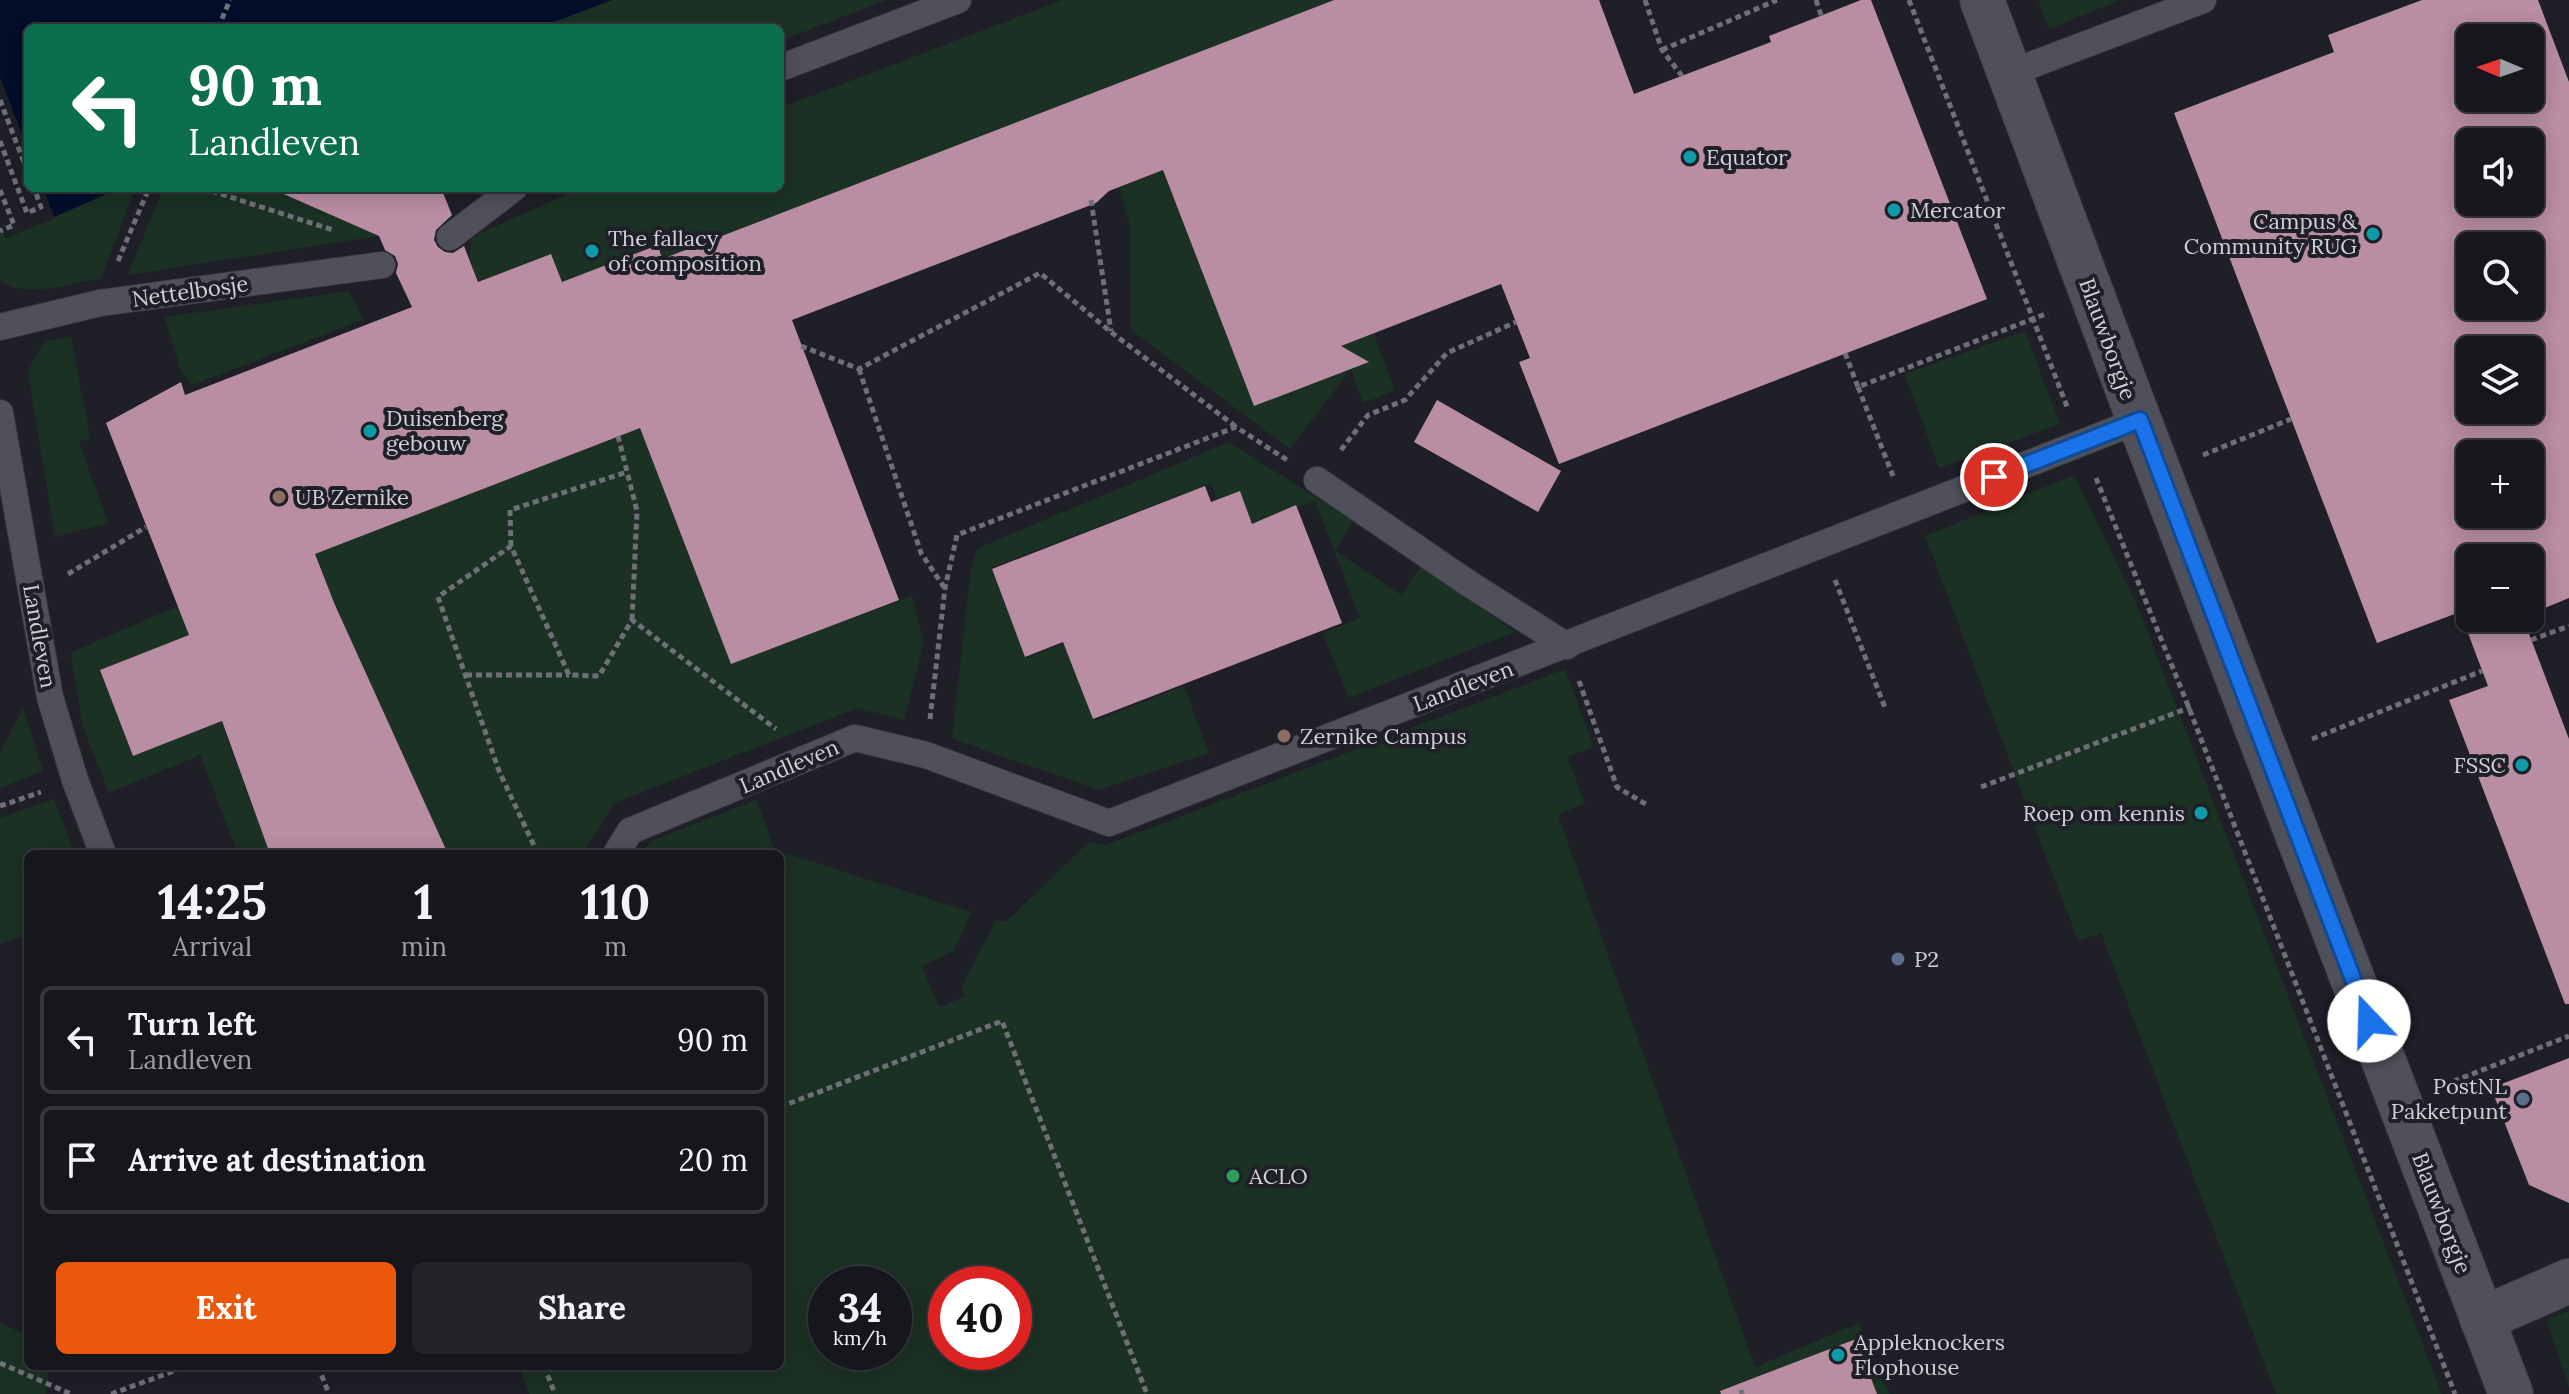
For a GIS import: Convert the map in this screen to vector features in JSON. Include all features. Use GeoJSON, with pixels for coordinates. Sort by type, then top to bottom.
{"type":"FeatureCollection","features":[{"type":"Feature","properties":{"kind":"street","name":"Blauwborgje"},"geometry":{"type":"LineString","coordinates":[[1982,0],[2511,1394]]}},
{"type":"Feature","properties":{"kind":"street"},"geometry":{"type":"LineString","coordinates":[[2482,1319],[2569,1281]]}},
{"type":"Feature","properties":{"kind":"lane"},"geometry":{"type":"LineString","coordinates":[[784,66],[958,0]]}},
{"type":"Feature","properties":{"kind":"lane"},"geometry":{"type":"LineString","coordinates":[[2010,73],[2203,0]]}},
{"type":"Feature","properties":{"kind":"lane"},"geometry":{"type":"LineString","coordinates":[[450,237],[509,192]]}},
{"type":"Feature","properties":{"kind":"lane","name":"Nettelbosje"},"geometry":{"type":"LineString","coordinates":[[0,327],[100,303],[382,265]]}},
{"type":"Feature","properties":{"kind":"lane","name":"Landleven"},"geometry":{"type":"LineString","coordinates":[[0,413],[50,697],[75,780],[101,850]]}},
{"type":"Feature","properties":{"kind":"lane","name":"Landleven"},"geometry":{"type":"LineString","coordinates":[[618,850],[630,831],[855,738],[926,755],[1109,823],[2140,420]]}},
{"type":"Feature","properties":{"kind":"lane"},"geometry":{"type":"LineString","coordinates":[[1317,480],[1567,646]]}},
{"type":"Feature","properties":{"kind":"path"},"geometry":{"type":"LineString","coordinates":[[220,24],[230,0]]}},
{"type":"Feature","properties":{"kind":"path"},"geometry":{"type":"LineString","coordinates":[[1645,0],[1662,50],[1682,76]]}},
{"type":"Feature","properties":{"kind":"path"},"geometry":{"type":"LineString","coordinates":[[1662,50],[1777,0]]}},
{"type":"Feature","properties":{"kind":"path"},"geometry":{"type":"LineString","coordinates":[[1816,0],[1821,15]]}},
{"type":"Feature","properties":{"kind":"path"},"geometry":{"type":"LineString","coordinates":[[1909,0],[2081,443],[2189,708],[2455,1394]]}},
{"type":"Feature","properties":{"kind":"path"},"geometry":{"type":"LineString","coordinates":[[0,100],[24,163]]}},
{"type":"Feature","properties":{"kind":"path"},"geometry":{"type":"LineString","coordinates":[[0,141],[27,213],[41,207],[35,192]]}},
{"type":"Feature","properties":{"kind":"path"},"geometry":{"type":"LineString","coordinates":[[0,190],[14,225],[0,231]]}},
{"type":"Feature","properties":{"kind":"path"},"geometry":{"type":"LineString","coordinates":[[100,303],[147,192]]}},
{"type":"Feature","properties":{"kind":"path"},"geometry":{"type":"LineString","coordinates":[[215,192],[337,231],[382,265]]}},
{"type":"Feature","properties":{"kind":"path"},"geometry":{"type":"LineString","coordinates":[[1091,200],[1111,332]]}},
{"type":"Feature","properties":{"kind":"path"},"geometry":{"type":"LineString","coordinates":[[801,346],[859,369],[1040,273],[1111,332],[1236,427],[1317,480],[1368,415],[1405,400],[1447,353],[1516,322]]}},
{"type":"Feature","properties":{"kind":"path"},"geometry":{"type":"LineString","coordinates":[[1858,387],[2053,312]]}},
{"type":"Feature","properties":{"kind":"path"},"geometry":{"type":"LineString","coordinates":[[1845,353],[1907,512]]}},
{"type":"Feature","properties":{"kind":"path"},"geometry":{"type":"LineString","coordinates":[[859,369],[921,553],[945,588]]}},
{"type":"Feature","properties":{"kind":"path"},"geometry":{"type":"LineString","coordinates":[[2198,457],[2291,419]]}},
{"type":"Feature","properties":{"kind":"path"},"geometry":{"type":"LineString","coordinates":[[926,755],[945,588],[957,535],[1236,427]]}},
{"type":"Feature","properties":{"kind":"path"},"geometry":{"type":"LineString","coordinates":[[466,675],[599,676],[632,620],[637,511],[618,436]]}},
{"type":"Feature","properties":{"kind":"path"},"geometry":{"type":"LineString","coordinates":[[569,675],[511,546],[510,510],[627,472]]}},
{"type":"Feature","properties":{"kind":"path"},"geometry":{"type":"LineString","coordinates":[[32,596],[146,527]]}},
{"type":"Feature","properties":{"kind":"path"},"geometry":{"type":"LineString","coordinates":[[1822,545],[1886,710]]}},
{"type":"Feature","properties":{"kind":"path"},"geometry":{"type":"LineString","coordinates":[[511,546],[438,597],[499,771],[536,850]]}},
{"type":"Feature","properties":{"kind":"path"},"geometry":{"type":"LineString","coordinates":[[632,620],[812,756]]}},
{"type":"Feature","properties":{"kind":"path"},"geometry":{"type":"LineString","coordinates":[[2531,640],[2569,626]]}},
{"type":"Feature","properties":{"kind":"path"},"geometry":{"type":"LineString","coordinates":[[1567,646],[1617,787],[1649,806]]}},
{"type":"Feature","properties":{"kind":"path"},"geometry":{"type":"LineString","coordinates":[[2307,741],[2482,671]]}},
{"type":"Feature","properties":{"kind":"path"},"geometry":{"type":"LineString","coordinates":[[1981,787],[2189,708]]}},
{"type":"Feature","properties":{"kind":"path"},"geometry":{"type":"LineString","coordinates":[[784,1105],[1002,1021],[1147,1394]]}},
{"type":"Feature","properties":{"kind":"path"},"geometry":{"type":"LineString","coordinates":[[2439,1087],[2569,1036]]}},
{"type":"Feature","properties":{"kind":"path"},"geometry":{"type":"LineString","coordinates":[[0,1363],[71,1394]]}},
{"type":"Feature","properties":{"kind":"path"},"geometry":{"type":"LineString","coordinates":[[111,1394],[177,1370]]}},
{"type":"Feature","properties":{"kind":"path"},"geometry":{"type":"LineString","coordinates":[[320,1370],[329,1394]]}},
{"type":"Feature","properties":{"kind":"path"},"geometry":{"type":"LineString","coordinates":[[546,1370],[555,1394]]}},
{"type":"Feature","properties":{"kind":"green space"},"geometry":{"type":"Polygon","coordinates":[[[612,0],[887,0],[784,39],[784,24],[549,24],[612,0]]]}},
{"type":"Feature","properties":{"kind":"green space"},"geometry":{"type":"Polygon","coordinates":[[[1062,0],[1334,0],[658,261],[657,245],[562,282],[550,254],[478,282],[469,258],[472,237],[572,192],[784,192],[784,106],[1062,0]]]}},
{"type":"Feature","properties":{"kind":"green space"},"geometry":{"type":"Polygon","coordinates":[[[2038,0],[2121,0],[2049,29],[2038,0]]]}},
{"type":"Feature","properties":{"kind":"green space"},"geometry":{"type":"Polygon","coordinates":[[[1163,170],[1351,368],[1342,345],[1374,333],[1395,391],[1363,403],[1351,369],[1290,449],[1131,330],[1130,226],[1119,187],[1163,170]]]}},
{"type":"Feature","properties":{"kind":"green space"},"geometry":{"type":"Polygon","coordinates":[[[111,192],[133,192],[101,278],[34,289],[10,286],[0,280],[0,224],[6,238],[111,192]]]}},
{"type":"Feature","properties":{"kind":"green space"},"geometry":{"type":"Polygon","coordinates":[[[161,192],[279,192],[379,236],[128,275],[161,192]]]}},
{"type":"Feature","properties":{"kind":"green space"},"geometry":{"type":"Polygon","coordinates":[[[349,291],[363,320],[192,385],[182,373],[164,317],[349,291]]]}},
{"type":"Feature","properties":{"kind":"green space"},"geometry":{"type":"Polygon","coordinates":[[[2025,331],[2060,424],[1939,468],[1905,374],[2025,331]]]}},
{"type":"Feature","properties":{"kind":"green space"},"geometry":{"type":"Polygon","coordinates":[[[71,337],[90,438],[79,442],[108,523],[55,537],[28,371],[44,341],[71,337]]]}},
{"type":"Feature","properties":{"kind":"green space"},"geometry":{"type":"Polygon","coordinates":[[[644,426],[651,455],[731,663],[912,596],[924,643],[904,720],[858,708],[614,803],[585,850],[446,850],[335,605],[315,553],[644,426]]]}},
{"type":"Feature","properties":{"kind":"green space"},"geometry":{"type":"Polygon","coordinates":[[[1229,442],[1353,521],[1335,551],[1401,595],[1421,566],[1515,632],[1349,698],[1323,633],[1360,618],[1315,501],[1231,533],[1211,483],[991,568],[1026,658],[1065,643],[1094,721],[1184,686],[1209,753],[1099,790],[952,739],[971,569],[978,548],[1229,442]]]}},
{"type":"Feature","properties":{"kind":"green space"},"geometry":{"type":"Polygon","coordinates":[[[2074,475],[2138,607],[2442,1394],[2276,1394],[2101,933],[2078,941],[1925,536],[2074,475]]]}},
{"type":"Feature","properties":{"kind":"green space"},"geometry":{"type":"Polygon","coordinates":[[[178,606],[189,635],[100,670],[133,756],[221,722],[269,850],[236,850],[200,755],[109,793],[83,728],[71,652],[178,606]]]}},
{"type":"Feature","properties":{"kind":"green space","name":"ACLO"},"geometry":{"type":"Polygon","coordinates":[[[1565,669],[1594,747],[1567,757],[1585,803],[1558,815],[1755,1367],[1859,1323],[1890,1394],[529,1394],[520,1370],[784,1370],[784,853],[971,912],[954,951],[922,966],[939,1007],[965,997],[962,986],[996,920],[1006,922],[1089,842],[1106,845],[1565,669]]]}},
{"type":"Feature","properties":{"kind":"green space"},"geometry":{"type":"Polygon","coordinates":[[[23,708],[43,771],[0,788],[0,753],[23,708]]]}},
{"type":"Feature","properties":{"kind":"green space"},"geometry":{"type":"Polygon","coordinates":[[[54,799],[73,850],[24,850],[24,936],[0,944],[0,818],[54,799]]]}},
{"type":"Feature","properties":{"kind":"green space","name":"ACLO"},"geometry":{"type":"Polygon","coordinates":[[[756,800],[775,850],[645,850],[651,841],[756,800]]]}},
{"type":"Feature","properties":{"kind":"green space"},"geometry":{"type":"Polygon","coordinates":[[[2569,1311],[2569,1388],[2547,1320],[2569,1311]]]}},
{"type":"Feature","properties":{"kind":"green space"},"geometry":{"type":"Polygon","coordinates":[[[0,1323],[24,1333],[24,1370],[49,1370],[46,1394],[0,1394],[0,1323]]]}},
{"type":"Feature","properties":{"kind":"water"},"geometry":{"type":"Polygon","coordinates":[[[0,0],[612,0],[549,24],[24,24],[24,192],[111,192],[6,238],[0,224],[0,0]]]}},
{"type":"Feature","properties":{"kind":"pier"},"geometry":{"type":"Polygon","coordinates":[[[0,77],[24,139],[24,192],[45,192],[55,218],[6,238],[0,224],[0,77]]]}},
{"type":"Feature","properties":{"kind":"building","name":"Duisenberg gebouw"},"geometry":{"type":"Polygon","coordinates":[[[1334,0],[1599,0],[1634,94],[1771,42],[1769,36],[1861,0],[1871,0],[1987,299],[1559,464],[1519,362],[1530,358],[1501,284],[1341,346],[1369,362],[1254,406],[1163,170],[1109,191],[1096,203],[792,320],[899,600],[731,664],[640,428],[315,554],[446,850],[269,850],[222,721],[133,756],[100,670],[189,635],[106,423],[181,382],[185,395],[412,307],[396,273],[398,264],[395,256],[385,250],[379,236],[279,192],[443,192],[452,215],[436,230],[434,240],[445,252],[453,253],[464,246],[478,282],[551,254],[562,282],[658,245],[662,259],[1334,0]]]}},
{"type":"Feature","properties":{"kind":"building"},"geometry":{"type":"Polygon","coordinates":[[[2422,0],[2538,0],[2569,82],[2569,598],[2544,608],[2544,544],[2456,544],[2456,613],[2377,643],[2174,113],[2334,52],[2328,35],[2422,0]]]}},
{"type":"Feature","properties":{"kind":"building"},"geometry":{"type":"Polygon","coordinates":[[[1437,400],[1561,471],[1538,512],[1414,442],[1437,400]]]}},
{"type":"Feature","properties":{"kind":"building"},"geometry":{"type":"Polygon","coordinates":[[[1205,486],[1211,502],[1240,491],[1252,524],[1296,505],[1342,623],[1093,719],[1063,642],[1025,657],[992,569],[1205,486]]]}},
{"type":"Feature","properties":{"kind":"building"},"geometry":{"type":"Polygon","coordinates":[[[2468,632],[2528,632],[2569,739],[2569,1004],[2565,1004],[2449,700],[2488,686],[2468,632]]]}},
{"type":"Feature","properties":{"kind":"building"},"geometry":{"type":"Polygon","coordinates":[[[2569,1058],[2569,1203],[2529,1185],[2491,1088],[2569,1058]]]}},
{"type":"Feature","properties":{"kind":"building","name":"Appleknockers Flophouse"},"geometry":{"type":"Polygon","coordinates":[[[1856,1339],[1877,1394],[1721,1394],[1720,1391],[1856,1339]]]}},
{"type":"Feature","properties":{"kind":"place","name":"Equator"},"geometry":{"type":"Point","coordinates":[1690,157]}},
{"type":"Feature","properties":{"kind":"place","name":"Mercator"},"geometry":{"type":"Point","coordinates":[1894,210]}},
{"type":"Feature","properties":{"kind":"place","name":"Campus & Community RUG"},"geometry":{"type":"Point","coordinates":[2373,234]}},
{"type":"Feature","properties":{"kind":"place","name":"The fallacy of composition"},"geometry":{"type":"Point","coordinates":[592,251]}},
{"type":"Feature","properties":{"kind":"place","name":"Duisenberg gebouw"},"geometry":{"type":"Point","coordinates":[370,431]}},
{"type":"Feature","properties":{"kind":"place","name":"UB Zernike"},"geometry":{"type":"Point","coordinates":[279,497]}},
{"type":"Feature","properties":{"kind":"place","name":"Zernike Campus"},"geometry":{"type":"Point","coordinates":[1284,736]}},
{"type":"Feature","properties":{"kind":"place","name":"FSSC"},"geometry":{"type":"Point","coordinates":[2522,765]}},
{"type":"Feature","properties":{"kind":"place","name":"Roep om kennis"},"geometry":{"type":"Point","coordinates":[2201,813]}},
{"type":"Feature","properties":{"kind":"place","name":"P2"},"geometry":{"type":"Point","coordinates":[1898,959]}},
{"type":"Feature","properties":{"kind":"place","name":"PostNL Pakketpunt"},"geometry":{"type":"Point","coordinates":[2523,1099]}},
{"type":"Feature","properties":{"kind":"place","name":"ACLO"},"geometry":{"type":"Point","coordinates":[1233,1176]}},
{"type":"Feature","properties":{"kind":"place","name":"Appleknockers Flophouse"},"geometry":{"type":"Point","coordinates":[1838,1355]}},
{"type":"Feature","properties":{"kind":"route"},"geometry":{"type":"LineString","coordinates":[[1994,477],[2140,420],[2369,1021]]}}]}
